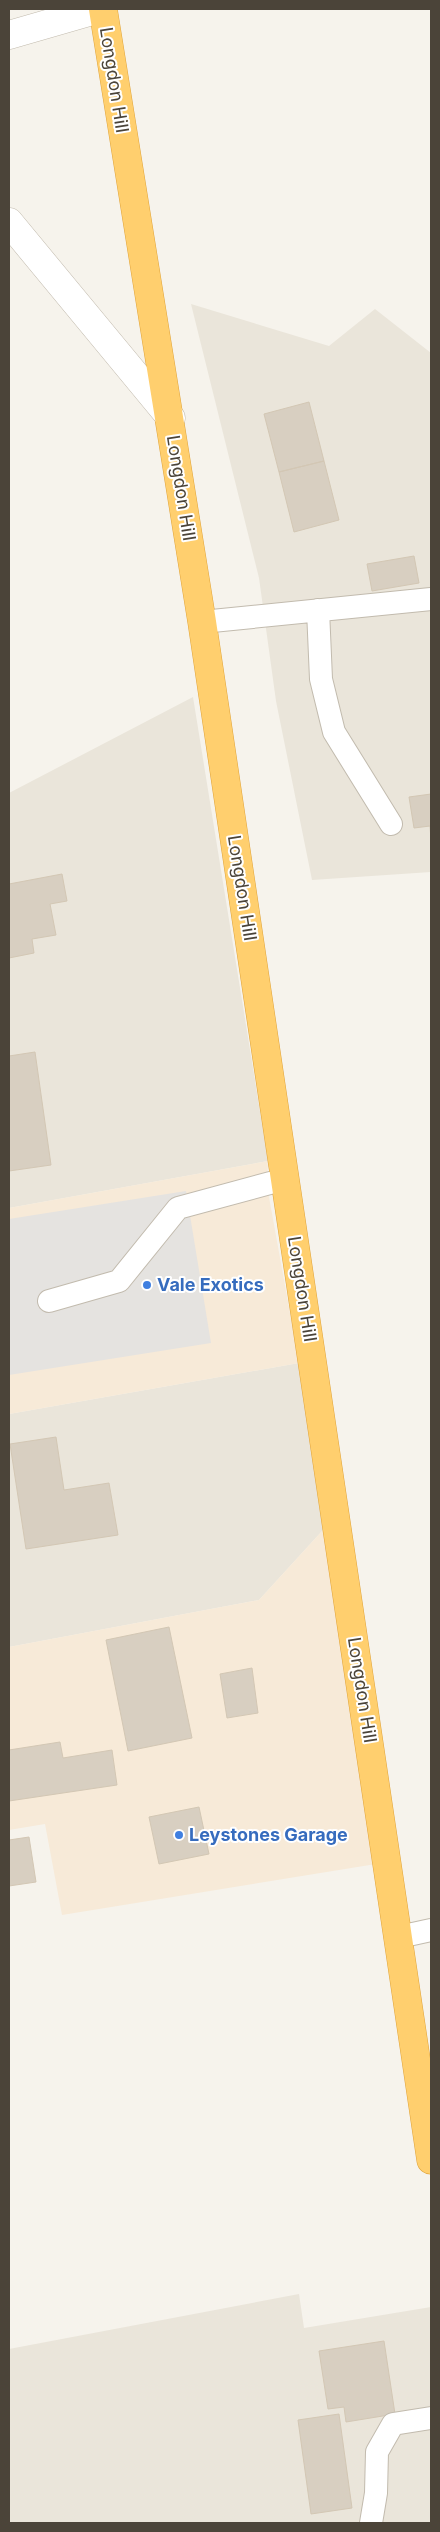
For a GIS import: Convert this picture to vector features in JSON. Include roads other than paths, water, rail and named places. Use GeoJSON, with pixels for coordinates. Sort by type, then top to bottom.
{"type":"FeatureCollection","features":[{"type":"Feature","properties":{"kind":"highway","name":"Longdon Hill"},"geometry":{"type":"LineString","coordinates":[[101,9],[171,418],[431,2160]]}},
{"type":"Feature","properties":{"kind":"street"},"geometry":{"type":"LineString","coordinates":[[9,35],[101,9]]}},
{"type":"Feature","properties":{"kind":"street","name":"Longdon Hill"},"geometry":{"type":"LineString","coordinates":[[9,222],[171,418]]}},
{"type":"Feature","properties":{"kind":"lane"},"geometry":{"type":"LineString","coordinates":[[202,622],[431,599]]}},
{"type":"Feature","properties":{"kind":"lane"},"geometry":{"type":"LineString","coordinates":[[318,610],[321,678],[334,732],[391,824]]}},
{"type":"Feature","properties":{"kind":"lane"},"geometry":{"type":"LineString","coordinates":[[49,1301],[119,1281],[178,1208],[285,1179]]}},
{"type":"Feature","properties":{"kind":"lane"},"geometry":{"type":"LineString","coordinates":[[399,1938],[431,1930]]}},
{"type":"Feature","properties":{"kind":"lane"},"geometry":{"type":"LineString","coordinates":[[371,2523],[376,2493],[377,2452],[392,2424],[431,2418]]}},
{"type":"Feature","properties":{"kind":"place","name":"Vale Exotics"},"geometry":{"type":"Point","coordinates":[147,1285]}},
{"type":"Feature","properties":{"kind":"place","name":"Leystones Garage"},"geometry":{"type":"Point","coordinates":[179,1835]}}]}
